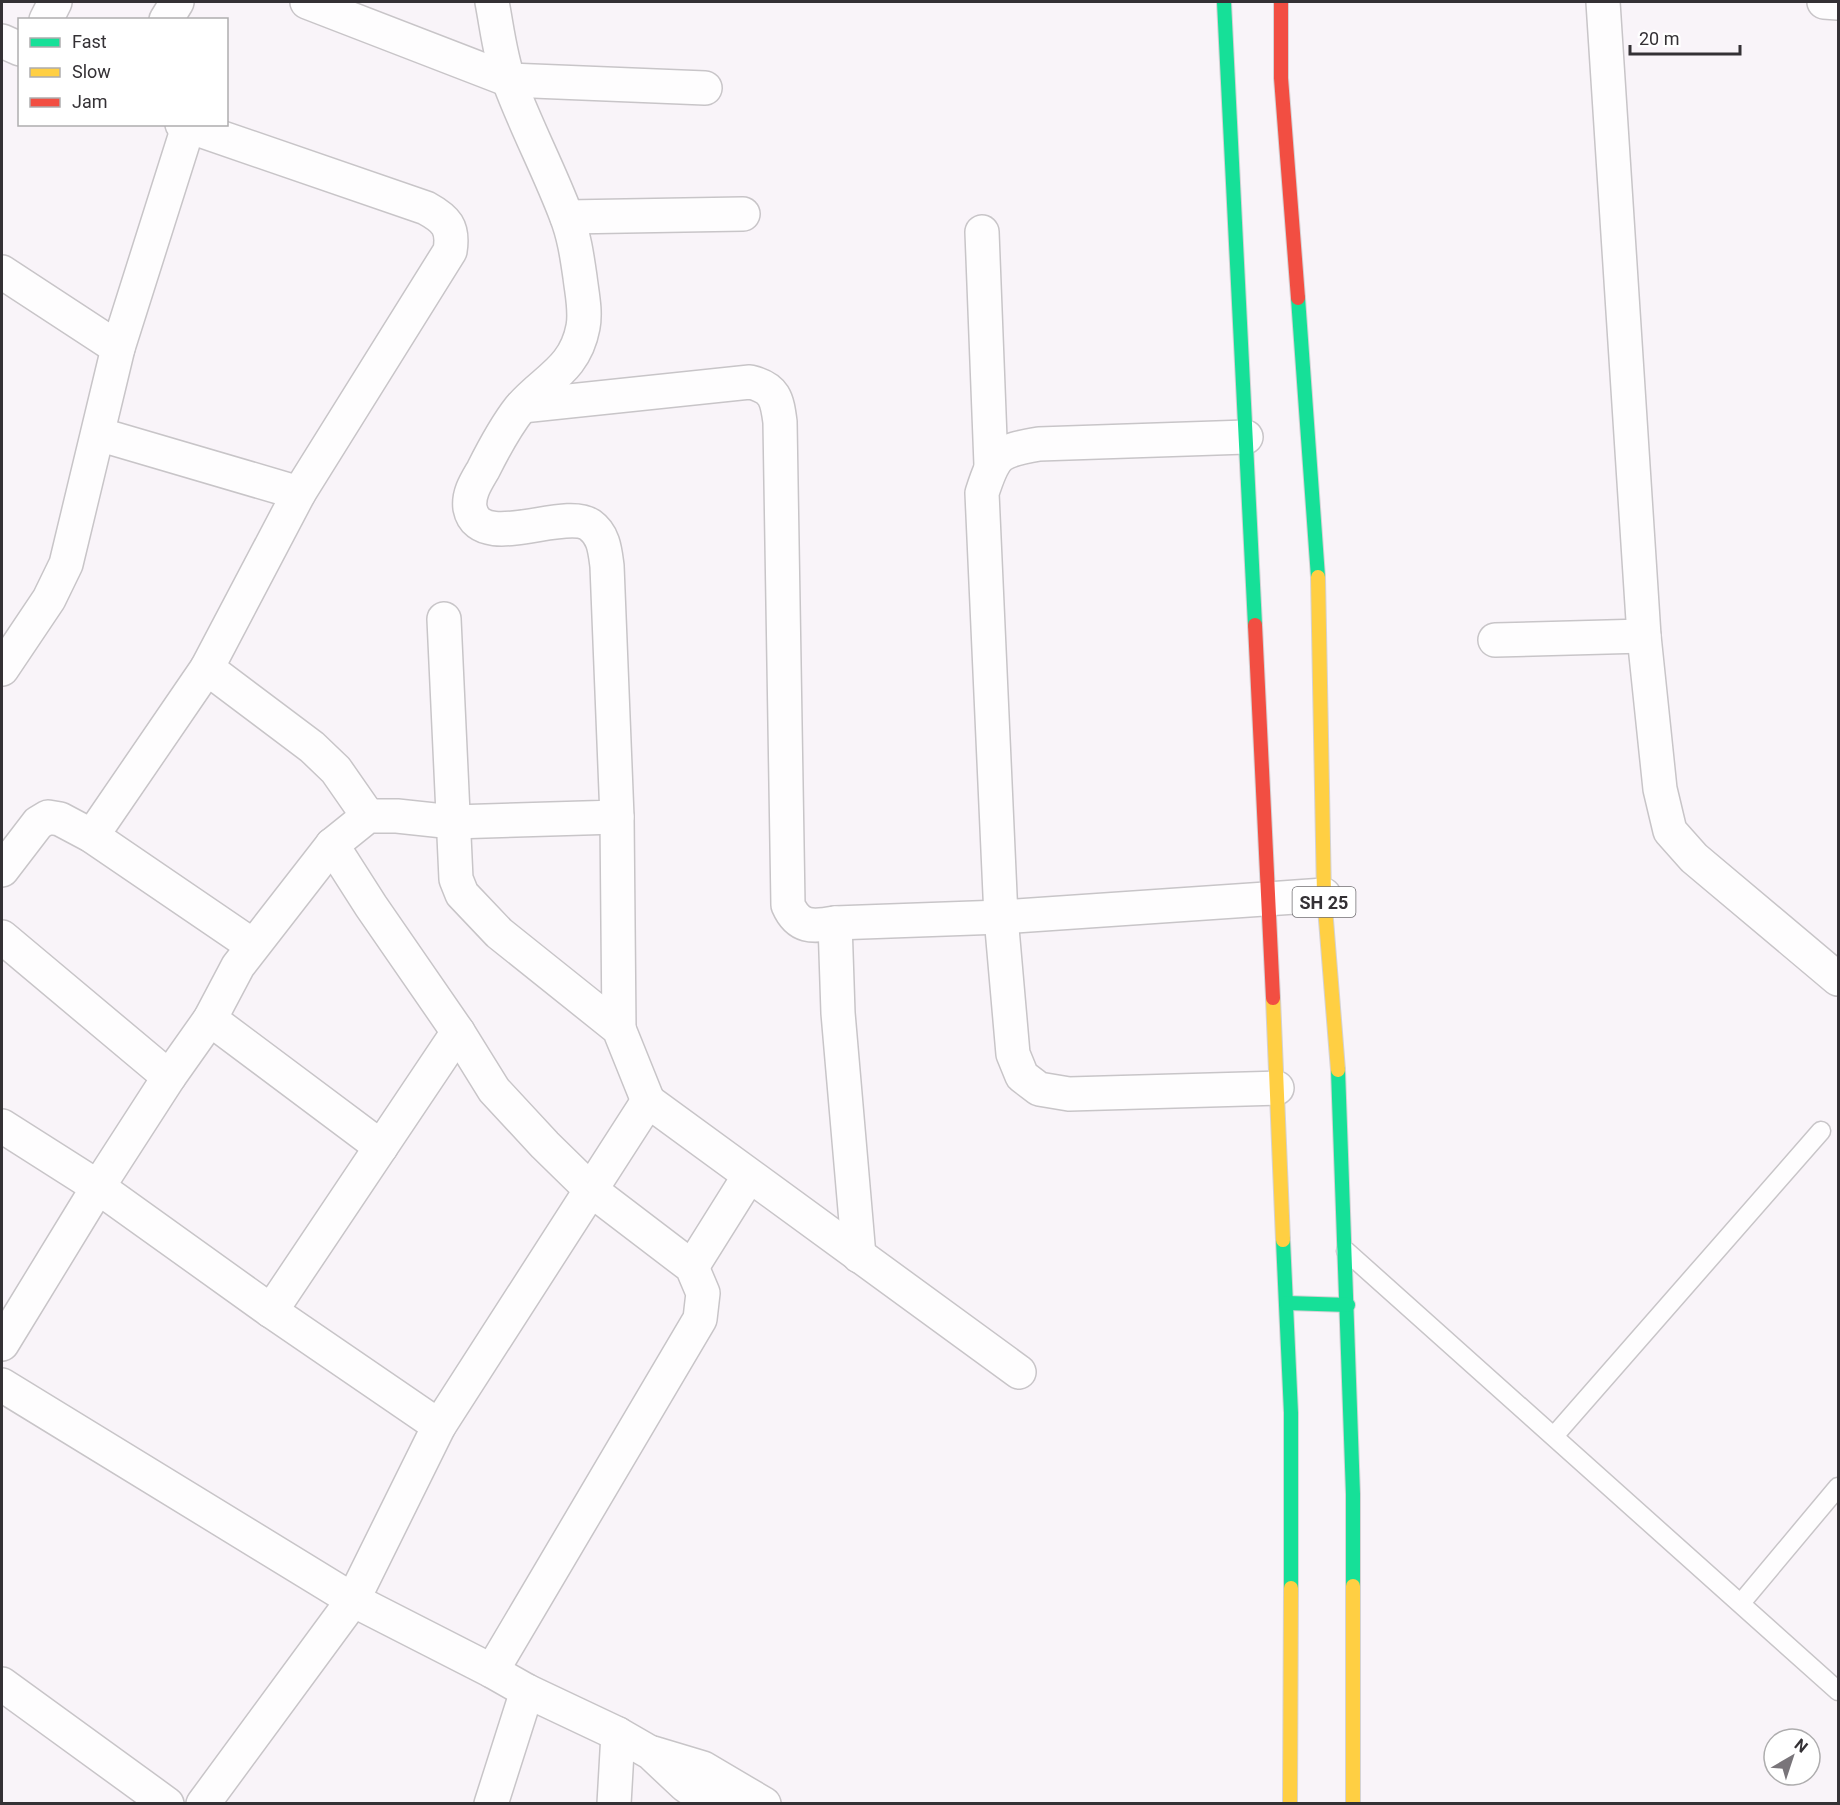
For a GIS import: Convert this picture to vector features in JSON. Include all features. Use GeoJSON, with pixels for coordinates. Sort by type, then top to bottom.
{"type":"FeatureCollection","features":[{"type":"Feature","properties":{"kind":"main road"},"geometry":{"type":"LineString","coordinates":[[1224,2],[1287,1303],[1291,1413],[1290,1803]]}},
{"type":"Feature","properties":{"kind":"main road","name":"SH 25"},"geometry":{"type":"LineString","coordinates":[[1281,2],[1281,78],[1318,561],[1324,895],[1340,1089],[1353,1494],[1353,1803]]}},
{"type":"Feature","properties":{"kind":"main road"},"geometry":{"type":"LineString","coordinates":[[1287,1303],[1348,1305]]}},
{"type":"Feature","properties":{"kind":"street"},"geometry":{"type":"LineString","coordinates":[[47,18],[55,2]]}},
{"type":"Feature","properties":{"kind":"street"},"geometry":{"type":"LineString","coordinates":[[167,18],[177,2]]}},
{"type":"Feature","properties":{"kind":"street"},"geometry":{"type":"LineString","coordinates":[[307,2],[509,80],[705,88]]}},
{"type":"Feature","properties":{"kind":"street"},"geometry":{"type":"LineString","coordinates":[[492,2],[509,80],[567,217],[578,260],[584,304],[583,326],[572,357],[522,406],[498,440],[470,497],[470,510],[477,521],[489,528],[506,529],[572,521],[589,524],[599,534],[605,547],[617,816],[619,1029],[648,1101],[1018,1372]]}},
{"type":"Feature","properties":{"kind":"street"},"geometry":{"type":"LineString","coordinates":[[1603,2],[1644,636],[1660,789],[1670,831],[1694,858],[1839,979]]}},
{"type":"Feature","properties":{"kind":"street"},"geometry":{"type":"LineString","coordinates":[[1824,2],[1839,3]]}},
{"type":"Feature","properties":{"kind":"street"},"geometry":{"type":"LineString","coordinates":[[2,41],[18,48]]}},
{"type":"Feature","properties":{"kind":"street"},"geometry":{"type":"LineString","coordinates":[[2,669],[49,599],[66,564],[118,348],[185,126],[426,208],[438,215],[449,226],[452,240],[450,250],[299,493],[207,668],[92,836]]}},
{"type":"Feature","properties":{"kind":"street"},"geometry":{"type":"LineString","coordinates":[[567,217],[743,214]]}},
{"type":"Feature","properties":{"kind":"street"},"geometry":{"type":"LineString","coordinates":[[982,232],[991,465],[982,493],[1001,917],[1013,1054],[1022,1076],[1039,1089],[1069,1094],[1277,1088]]}},
{"type":"Feature","properties":{"kind":"street"},"geometry":{"type":"LineString","coordinates":[[2,272],[118,348]]}},
{"type":"Feature","properties":{"kind":"street"},"geometry":{"type":"LineString","coordinates":[[522,406],[750,382],[763,385],[772,392],[778,406],[780,422],[788,904],[793,917],[804,924],[817,926],[835,923],[1001,917],[1324,895]]}},
{"type":"Feature","properties":{"kind":"street"},"geometry":{"type":"LineString","coordinates":[[98,434],[299,493]]}},
{"type":"Feature","properties":{"kind":"street"},"geometry":{"type":"LineString","coordinates":[[991,465],[1008,449],[1040,444],[1246,437]]}},
{"type":"Feature","properties":{"kind":"street"},"geometry":{"type":"LineString","coordinates":[[444,619],[456,879],[462,894],[499,933],[619,1029]]}},
{"type":"Feature","properties":{"kind":"street"},"geometry":{"type":"LineString","coordinates":[[1495,640],[1644,636]]}},
{"type":"Feature","properties":{"kind":"street"},"geometry":{"type":"LineString","coordinates":[[207,668],[312,747],[336,770],[368,816]]}},
{"type":"Feature","properties":{"kind":"street"},"geometry":{"type":"LineString","coordinates":[[2,1344],[98,1187],[169,1077],[210,1019],[238,966],[252,945],[332,845],[368,816],[397,816],[453,822],[617,816]]}},
{"type":"Feature","properties":{"kind":"street"},"geometry":{"type":"LineString","coordinates":[[2,870],[38,823],[48,817],[60,819],[92,836],[252,945]]}},
{"type":"Feature","properties":{"kind":"street"},"geometry":{"type":"LineString","coordinates":[[332,845],[370,906],[458,1032],[494,1090],[591,1190],[692,1267],[703,1293],[700,1319],[492,1671]]}},
{"type":"Feature","properties":{"kind":"street"},"geometry":{"type":"LineString","coordinates":[[835,923],[838,1013],[859,1256]]}},
{"type":"Feature","properties":{"kind":"street"},"geometry":{"type":"LineString","coordinates":[[2,937],[169,1077]]}},
{"type":"Feature","properties":{"kind":"street"},"geometry":{"type":"LineString","coordinates":[[210,1019],[381,1148]]}},
{"type":"Feature","properties":{"kind":"street"},"geometry":{"type":"LineString","coordinates":[[271,1311],[458,1032]]}},
{"type":"Feature","properties":{"kind":"street"},"geometry":{"type":"LineString","coordinates":[[202,1803],[353,1600],[439,1426],[648,1101]]}},
{"type":"Feature","properties":{"kind":"street"},"geometry":{"type":"LineString","coordinates":[[2,1126],[98,1187],[271,1311],[439,1426]]}},
{"type":"Feature","properties":{"kind":"street"},"geometry":{"type":"LineString","coordinates":[[692,1267],[749,1176]]}},
{"type":"Feature","properties":{"kind":"street"},"geometry":{"type":"LineString","coordinates":[[2,1385],[353,1600],[527,1691],[618,1734],[651,1753],[685,1785],[712,1803]]}},
{"type":"Feature","properties":{"kind":"street"},"geometry":{"type":"LineString","coordinates":[[491,1803],[527,1691]]}},
{"type":"Feature","properties":{"kind":"street"},"geometry":{"type":"LineString","coordinates":[[6,1699],[166,1803]]}},
{"type":"Feature","properties":{"kind":"street"},"geometry":{"type":"LineString","coordinates":[[614,1803],[618,1734]]}},
{"type":"Feature","properties":{"kind":"street"},"geometry":{"type":"LineString","coordinates":[[651,1753],[703,1768],[764,1803]]}},
{"type":"Feature","properties":{"kind":"lane"},"geometry":{"type":"LineString","coordinates":[[1554,1436],[1821,1131]]}},
{"type":"Feature","properties":{"kind":"lane"},"geometry":{"type":"LineString","coordinates":[[1346,1251],[1839,1691]]}},
{"type":"Feature","properties":{"kind":"lane"},"geometry":{"type":"LineString","coordinates":[[1741,1603],[1839,1486]]}},
{"type":"Feature","properties":{"kind":"traffic: fast"},"geometry":{"type":"LineString","coordinates":[[1224,2],[1255,625]]}},
{"type":"Feature","properties":{"kind":"traffic: fast"},"geometry":{"type":"LineString","coordinates":[[1298,298],[1318,577]]}},
{"type":"Feature","properties":{"kind":"traffic: fast"},"geometry":{"type":"LineString","coordinates":[[1338,1070],[1353,1494],[1353,1586]]}},
{"type":"Feature","properties":{"kind":"traffic: fast"},"geometry":{"type":"LineString","coordinates":[[1283,1240],[1291,1413],[1291,1588]]}},
{"type":"Feature","properties":{"kind":"traffic: fast"},"geometry":{"type":"LineString","coordinates":[[1287,1303],[1348,1305]]}},
{"type":"Feature","properties":{"kind":"traffic: slow"},"geometry":{"type":"LineString","coordinates":[[1318,577],[1324,895],[1338,1070]]}},
{"type":"Feature","properties":{"kind":"traffic: slow"},"geometry":{"type":"LineString","coordinates":[[1273,998],[1283,1240]]}},
{"type":"Feature","properties":{"kind":"traffic: slow"},"geometry":{"type":"LineString","coordinates":[[1353,1586],[1353,1804]]}},
{"type":"Feature","properties":{"kind":"traffic: slow"},"geometry":{"type":"LineString","coordinates":[[1290,1804],[1291,1588]]}},
{"type":"Feature","properties":{"kind":"traffic: jam"},"geometry":{"type":"LineString","coordinates":[[1281,2],[1281,78],[1298,298]]}},
{"type":"Feature","properties":{"kind":"traffic: jam"},"geometry":{"type":"LineString","coordinates":[[1255,625],[1273,998]]}}]}
